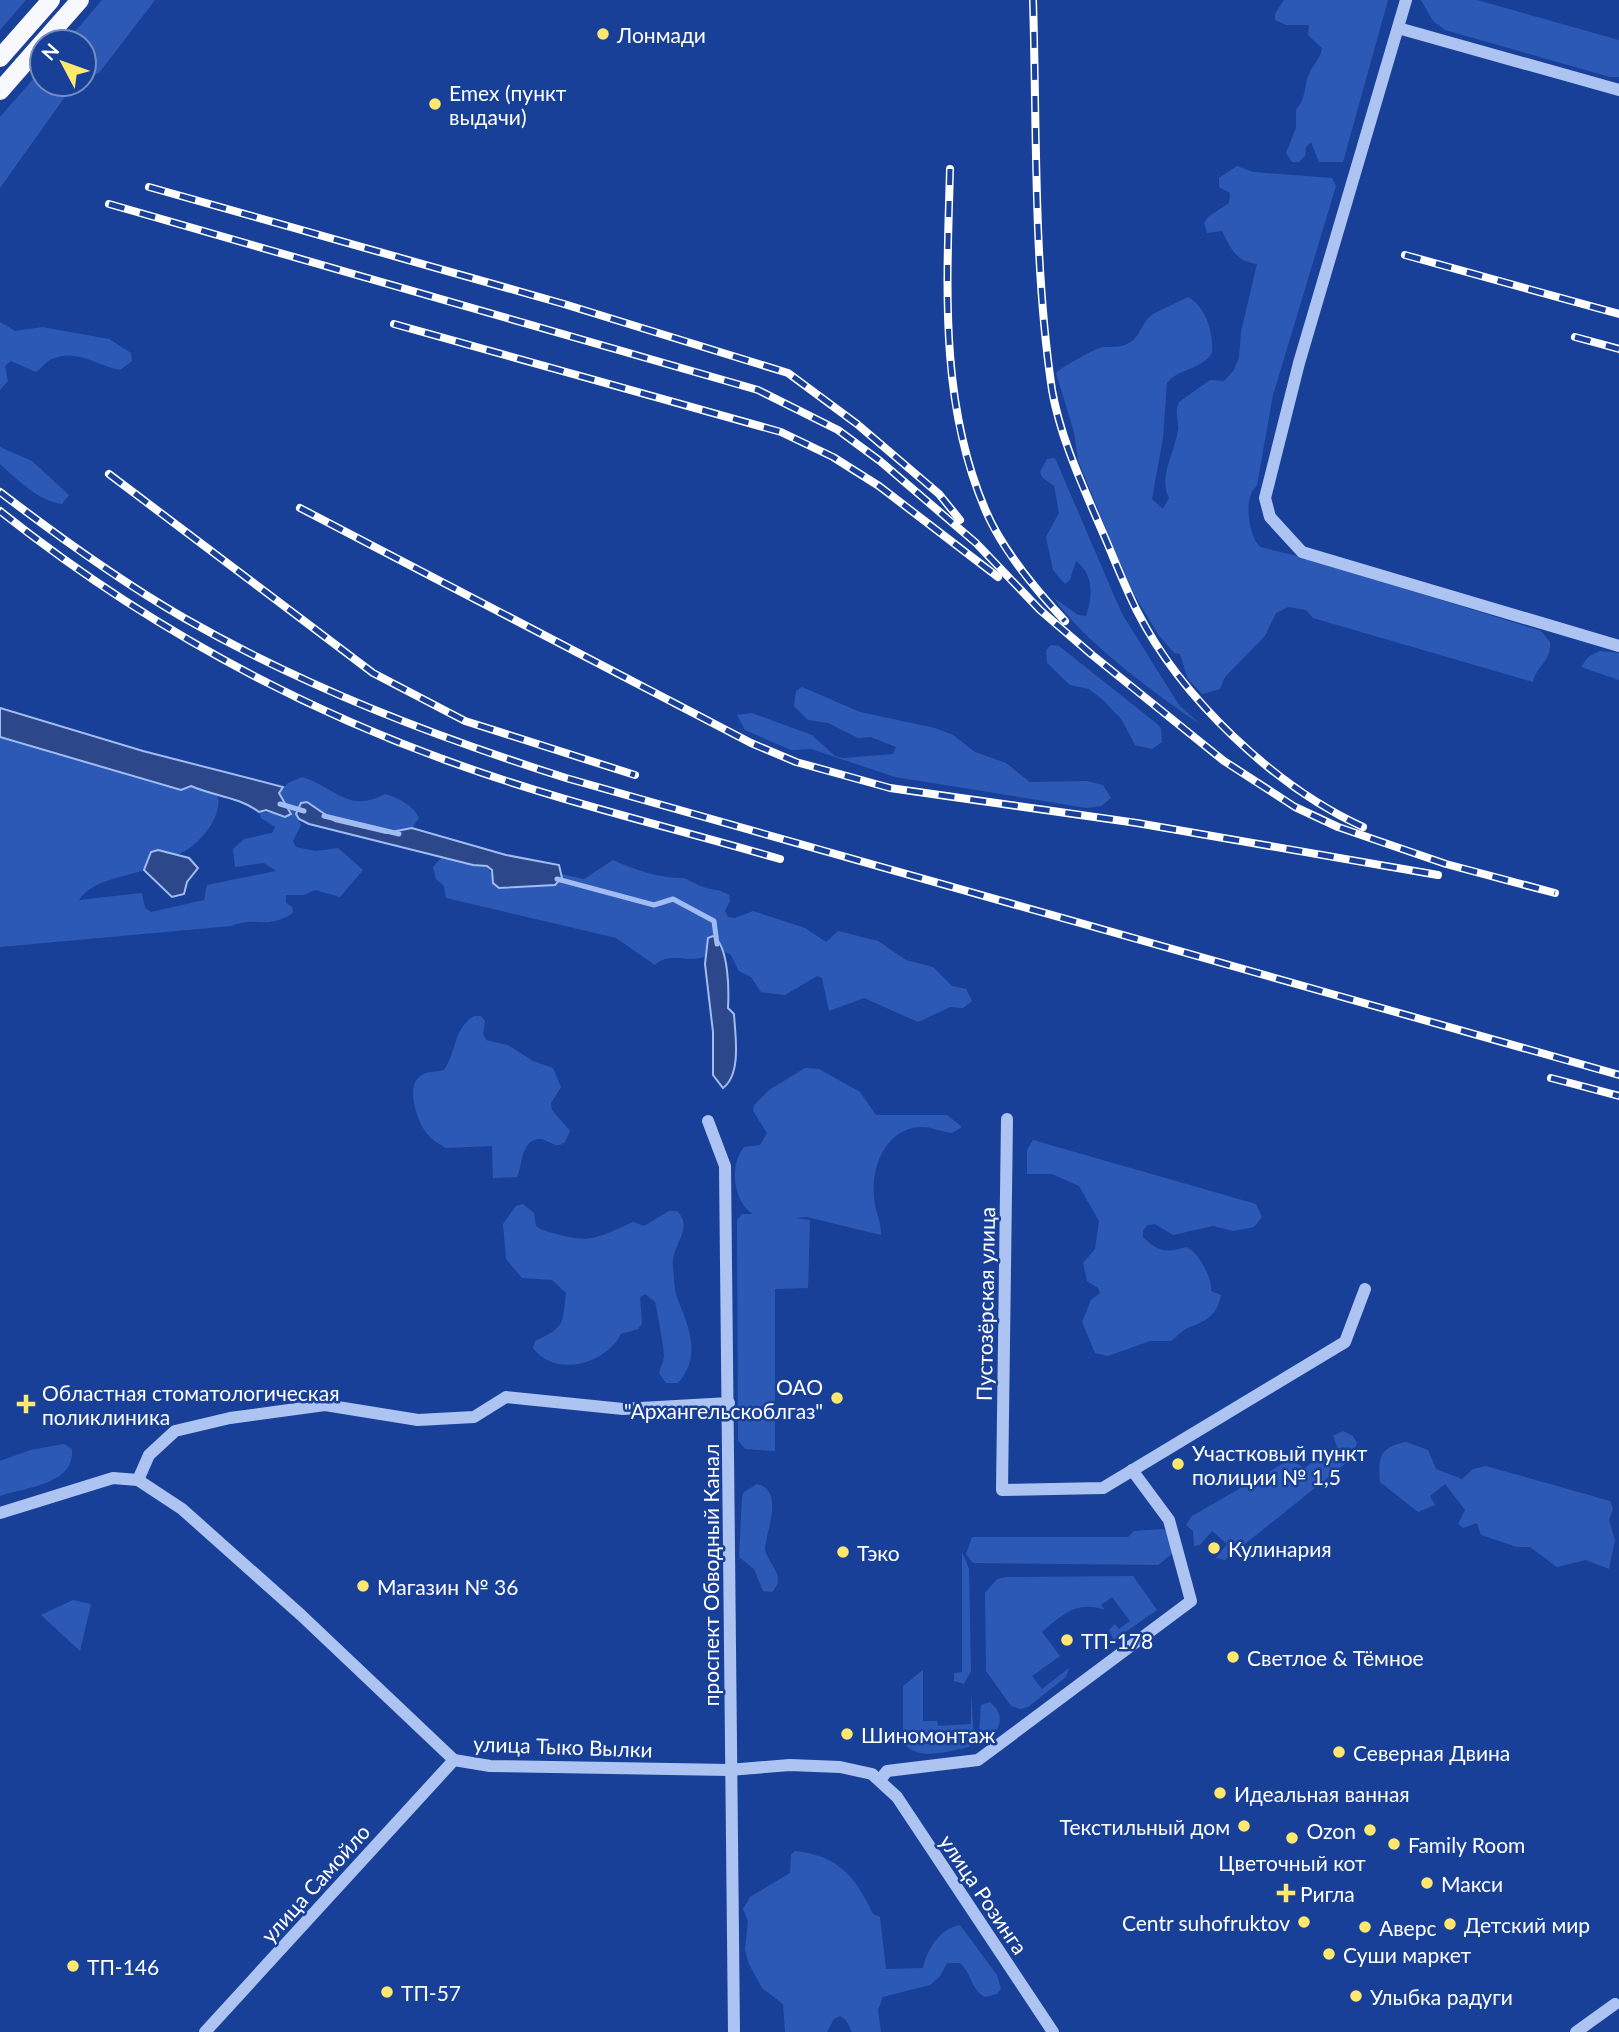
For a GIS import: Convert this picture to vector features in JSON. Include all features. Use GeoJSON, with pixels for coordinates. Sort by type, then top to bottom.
{"type":"FeatureCollection","features":[{"type":"Feature","properties":{"kind":"main road"},"geometry":{"type":"LineString","coordinates":[[0,58],[51,0]]}},
{"type":"Feature","properties":{"kind":"main road"},"geometry":{"type":"LineString","coordinates":[[56,28],[80,0]]}},
{"type":"Feature","properties":{"kind":"main road"},"geometry":{"type":"LineString","coordinates":[[0,91],[28,60]]}},
{"type":"Feature","properties":{"kind":"street"},"geometry":{"type":"LineString","coordinates":[[1406,0],[1299,362],[1265,498],[1270,517],[1302,552],[1619,646]]}},
{"type":"Feature","properties":{"kind":"street"},"geometry":{"type":"LineString","coordinates":[[1398,28],[1619,90]]}},
{"type":"Feature","properties":{"kind":"street","name":"Пустозёрская улица"},"geometry":{"type":"LineString","coordinates":[[1007,1119],[1002,1490],[1103,1488],[1132,1470]]}},
{"type":"Feature","properties":{"kind":"street","name":"проспект Обводный Канал"},"geometry":{"type":"LineString","coordinates":[[708,1121],[725,1166],[729,1403],[729,1770],[734,2032]]}},
{"type":"Feature","properties":{"kind":"street"},"geometry":{"type":"LineString","coordinates":[[880,1780],[887,1771],[978,1760],[1191,1601],[1169,1520],[1132,1470],[1345,1342],[1365,1289]]}},
{"type":"Feature","properties":{"kind":"street"},"geometry":{"type":"LineString","coordinates":[[0,1513],[113,1478],[138,1480],[149,1455],[176,1431],[230,1418],[325,1405],[418,1420],[474,1417],[506,1397],[623,1409],[729,1403]]}},
{"type":"Feature","properties":{"kind":"street","name":"улица Тыко Вылки"},"geometry":{"type":"LineString","coordinates":[[138,1480],[182,1509],[301,1615],[454,1760],[490,1766],[729,1770],[790,1765],[840,1767],[864,1770],[880,1780]]}},
{"type":"Feature","properties":{"kind":"street","name":"улица Самойло"},"geometry":{"type":"LineString","coordinates":[[205,2032],[454,1760]]}},
{"type":"Feature","properties":{"kind":"street","name":"улица Розинга"},"geometry":{"type":"LineString","coordinates":[[880,1780],[905,1809],[1053,2032]]}},
{"type":"Feature","properties":{"kind":"street"},"geometry":{"type":"LineString","coordinates":[[1576,2032],[1615,2004]]}},
{"type":"Feature","properties":{"kind":"shaded area"},"geometry":{"type":"Polygon","coordinates":[[[0,0],[26,0],[0,30],[0,0]]]}},
{"type":"Feature","properties":{"kind":"shaded area"},"geometry":{"type":"Polygon","coordinates":[[[102,0],[155,0],[99,73],[98,28],[78,28],[102,0]]]}},
{"type":"Feature","properties":{"kind":"shaded area"},"geometry":{"type":"Polygon","coordinates":[[[1284,0],[1388,0],[1343,162],[1319,162],[1311,142],[1299,162],[1292,162],[1286,153],[1296,128],[1296,110],[1322,48],[1308,35],[1309,25],[1286,25],[1275,20],[1275,14],[1284,0]]]}},
{"type":"Feature","properties":{"kind":"shaded area"},"geometry":{"type":"Polygon","coordinates":[[[1421,0],[1477,0],[1619,40],[1619,77],[1610,77],[1445,30],[1433,21],[1421,0]]]}},
{"type":"Feature","properties":{"kind":"shaded area"},"geometry":{"type":"Polygon","coordinates":[[[28,85],[28,98],[64,98],[0,188],[0,117],[28,85]]]}},
{"type":"Feature","properties":{"kind":"shaded area"},"geometry":{"type":"Polygon","coordinates":[[[1237,166],[1253,172],[1332,178],[1336,186],[1273,395],[1257,485],[1249,500],[1250,522],[1256,543],[1260,547],[1305,558],[1541,631],[1550,642],[1550,649],[1533,682],[1313,618],[1306,610],[1288,607],[1276,613],[1265,636],[1225,677],[1220,689],[1202,694],[1188,679],[1180,654],[1174,653],[1158,634],[1129,586],[1078,460],[1074,432],[1056,373],[1100,348],[1133,341],[1153,314],[1188,297],[1200,307],[1210,329],[1212,353],[1202,363],[1178,374],[1167,383],[1163,438],[1152,499],[1163,509],[1169,498],[1165,481],[1178,430],[1179,402],[1210,380],[1224,381],[1234,370],[1239,357],[1241,332],[1257,264],[1239,257],[1222,231],[1207,233],[1204,223],[1208,217],[1229,203],[1230,193],[1219,187],[1219,178],[1237,166]]]}},
{"type":"Feature","properties":{"kind":"shaded area"},"geometry":{"type":"Polygon","coordinates":[[[0,322],[15,331],[42,327],[109,339],[131,353],[132,361],[120,370],[80,357],[63,356],[51,359],[36,372],[11,361],[5,366],[8,381],[0,390],[0,322]]]}},
{"type":"Feature","properties":{"kind":"shaded area"},"geometry":{"type":"Polygon","coordinates":[[[0,447],[32,461],[69,495],[62,504],[36,494],[0,464],[0,447]]]}},
{"type":"Feature","properties":{"kind":"shaded area"},"geometry":{"type":"Polygon","coordinates":[[[1055,458],[1122,614],[1179,705],[1201,725],[1102,649],[1067,615],[1054,598],[1078,615],[1086,616],[1091,594],[1089,579],[1076,561],[1070,580],[1065,584],[1053,570],[1046,537],[1059,513],[1054,486],[1043,478],[1040,472],[1047,459],[1055,458]]]}},
{"type":"Feature","properties":{"kind":"shaded area"},"geometry":{"type":"Polygon","coordinates":[[[1051,645],[1059,646],[1156,723],[1161,728],[1162,742],[1152,749],[1135,745],[1122,720],[1104,701],[1089,689],[1070,685],[1047,663],[1046,650],[1051,645]]]}},
{"type":"Feature","properties":{"kind":"shaded area"},"geometry":{"type":"Polygon","coordinates":[[[1600,651],[1619,653],[1619,680],[1581,667],[1588,657],[1600,651]]]}},
{"type":"Feature","properties":{"kind":"shaded area"},"geometry":{"type":"Polygon","coordinates":[[[802,687],[860,712],[935,728],[953,735],[975,752],[1006,763],[1030,782],[1087,781],[1103,785],[1111,798],[1101,806],[1087,808],[895,777],[811,749],[791,750],[745,730],[737,715],[752,713],[812,735],[835,756],[843,758],[893,754],[896,747],[871,737],[858,738],[828,723],[808,720],[794,706],[796,691],[802,687]]]}},
{"type":"Feature","properties":{"kind":"shaded area"},"geometry":{"type":"Polygon","coordinates":[[[0,708],[143,751],[283,787],[279,793],[291,814],[285,817],[266,810],[259,812],[243,803],[191,786],[181,790],[0,737],[0,708]]]}},
{"type":"Feature","properties":{"kind":"shaded area"},"geometry":{"type":"Polygon","coordinates":[[[0,737],[181,790],[191,785],[218,796],[212,823],[192,846],[177,855],[158,850],[148,857],[144,870],[99,884],[79,900],[142,893],[145,908],[151,912],[204,900],[207,885],[276,871],[264,863],[235,867],[233,849],[244,839],[272,833],[275,827],[261,818],[259,812],[290,814],[279,793],[288,783],[302,777],[351,800],[361,801],[390,795],[409,806],[419,818],[412,828],[389,831],[344,824],[330,819],[312,804],[296,814],[301,825],[293,841],[296,847],[316,851],[338,848],[363,870],[340,897],[315,890],[304,895],[286,895],[286,903],[292,907],[293,913],[275,921],[0,947],[0,737]]]}},
{"type":"Feature","properties":{"kind":"shaded area"},"geometry":{"type":"Polygon","coordinates":[[[307,802],[335,821],[386,833],[412,828],[506,855],[559,865],[562,878],[555,885],[499,888],[493,883],[492,870],[487,866],[473,865],[309,824],[299,819],[296,814],[301,803],[307,802]]]}},
{"type":"Feature","properties":{"kind":"shaded area"},"geometry":{"type":"Polygon","coordinates":[[[158,850],[189,858],[198,868],[187,882],[184,894],[172,897],[144,870],[151,852],[158,850]]]}},
{"type":"Feature","properties":{"kind":"shaded area"},"geometry":{"type":"Polygon","coordinates":[[[442,857],[487,866],[499,888],[505,889],[555,885],[560,883],[561,874],[584,879],[613,860],[647,873],[685,879],[729,895],[730,901],[725,911],[728,917],[735,918],[753,911],[805,928],[826,942],[838,931],[878,941],[906,960],[933,967],[952,986],[966,989],[972,1001],[963,1008],[950,1007],[918,1022],[864,998],[829,1011],[822,978],[817,976],[785,995],[761,992],[751,977],[739,971],[731,955],[722,950],[718,939],[708,938],[706,956],[667,959],[655,965],[616,938],[446,898],[444,886],[436,879],[433,867],[442,857]]]}},
{"type":"Feature","properties":{"kind":"shaded area"},"geometry":{"type":"Polygon","coordinates":[[[713,936],[718,941],[725,959],[728,1008],[734,1014],[735,1064],[729,1082],[723,1088],[713,1075],[713,1032],[705,964],[708,938],[713,936]]]}},
{"type":"Feature","properties":{"kind":"shaded area"},"geometry":{"type":"Polygon","coordinates":[[[474,1016],[481,1016],[485,1021],[483,1034],[486,1040],[508,1045],[533,1061],[553,1068],[561,1087],[551,1103],[552,1110],[570,1131],[565,1142],[557,1145],[541,1139],[532,1141],[525,1149],[517,1177],[493,1178],[492,1146],[446,1148],[429,1136],[418,1118],[413,1093],[417,1079],[424,1074],[444,1070],[462,1027],[474,1016]]]}},
{"type":"Feature","properties":{"kind":"shaded area"},"geometry":{"type":"Polygon","coordinates":[[[805,1068],[819,1069],[860,1092],[876,1115],[947,1115],[962,1127],[952,1133],[924,1127],[908,1129],[889,1142],[875,1174],[875,1203],[881,1235],[807,1217],[795,1218],[810,1220],[808,1288],[775,1289],[775,1451],[745,1449],[738,1440],[737,1220],[742,1214],[753,1214],[746,1208],[737,1192],[736,1163],[744,1147],[760,1145],[767,1133],[753,1111],[754,1105],[769,1090],[805,1068]]]}},
{"type":"Feature","properties":{"kind":"shaded area"},"geometry":{"type":"Polygon","coordinates":[[[1033,1140],[1256,1204],[1262,1217],[1254,1227],[1233,1231],[1213,1226],[1173,1235],[1155,1224],[1148,1225],[1143,1230],[1143,1237],[1153,1246],[1168,1250],[1186,1247],[1200,1260],[1210,1280],[1211,1291],[1221,1295],[1211,1316],[1185,1329],[1171,1341],[1150,1341],[1108,1356],[1095,1353],[1082,1322],[1091,1300],[1100,1293],[1098,1288],[1087,1281],[1083,1263],[1095,1249],[1099,1221],[1079,1186],[1052,1174],[1027,1174],[1027,1150],[1033,1140]]]}},
{"type":"Feature","properties":{"kind":"shaded area"},"geometry":{"type":"Polygon","coordinates":[[[523,1204],[534,1213],[536,1226],[542,1230],[580,1239],[598,1237],[633,1222],[644,1226],[669,1211],[677,1211],[684,1224],[673,1259],[674,1282],[691,1341],[690,1362],[678,1383],[666,1383],[659,1373],[664,1357],[661,1331],[655,1302],[645,1294],[640,1297],[642,1324],[638,1329],[621,1334],[605,1353],[593,1359],[580,1364],[554,1363],[533,1348],[535,1341],[553,1332],[561,1323],[566,1293],[552,1280],[522,1278],[506,1259],[503,1224],[516,1206],[523,1204]]]}},
{"type":"Feature","properties":{"kind":"shaded area"},"geometry":{"type":"Polygon","coordinates":[[[1343,1431],[1353,1436],[1357,1443],[1351,1459],[1225,1560],[1216,1558],[1227,1544],[1212,1531],[1200,1545],[1194,1546],[1193,1531],[1186,1525],[1192,1516],[1291,1459],[1304,1468],[1337,1447],[1333,1436],[1343,1431]]]}},
{"type":"Feature","properties":{"kind":"shaded area"},"geometry":{"type":"Polygon","coordinates":[[[1406,1442],[1428,1450],[1436,1469],[1462,1479],[1473,1469],[1486,1466],[1610,1501],[1613,1509],[1609,1520],[1615,1540],[1609,1569],[1586,1560],[1557,1567],[1530,1547],[1517,1547],[1481,1535],[1477,1523],[1463,1528],[1458,1524],[1465,1510],[1445,1484],[1430,1496],[1435,1505],[1418,1512],[1380,1482],[1379,1466],[1382,1455],[1390,1447],[1406,1442]]]}},
{"type":"Feature","properties":{"kind":"shaded area"},"geometry":{"type":"Polygon","coordinates":[[[64,1444],[72,1449],[71,1461],[66,1470],[46,1483],[0,1496],[0,1461],[30,1450],[64,1444]]]}},
{"type":"Feature","properties":{"kind":"shaded area"},"geometry":{"type":"Polygon","coordinates":[[[757,1484],[770,1494],[772,1503],[765,1549],[778,1580],[772,1592],[763,1591],[754,1569],[739,1557],[742,1497],[744,1492],[757,1484]]]}},
{"type":"Feature","properties":{"kind":"shaded area"},"geometry":{"type":"Polygon","coordinates":[[[1163,1529],[1168,1532],[1172,1554],[1158,1565],[973,1563],[966,1554],[972,1537],[1128,1537],[1134,1531],[1163,1529]]]}},
{"type":"Feature","properties":{"kind":"shaded area"},"geometry":{"type":"Polygon","coordinates":[[[962,1552],[969,1569],[971,1671],[964,1684],[954,1681],[954,1673],[962,1672],[962,1552]]]}},
{"type":"Feature","properties":{"kind":"shaded area"},"geometry":{"type":"Polygon","coordinates":[[[1133,1576],[1157,1610],[1114,1640],[1109,1630],[1115,1624],[1119,1629],[1130,1621],[1112,1597],[1101,1605],[1105,1610],[1086,1607],[1064,1614],[1042,1632],[1060,1656],[1032,1676],[1042,1689],[1069,1668],[1066,1677],[1028,1707],[1020,1709],[1011,1706],[986,1671],[985,1593],[997,1579],[1133,1576]]]}},
{"type":"Feature","properties":{"kind":"shaded area"},"geometry":{"type":"Polygon","coordinates":[[[73,1600],[91,1604],[80,1651],[41,1615],[73,1600]]]}},
{"type":"Feature","properties":{"kind":"shaded area"},"geometry":{"type":"Polygon","coordinates":[[[923,1670],[923,1721],[937,1721],[938,1726],[971,1724],[971,1692],[974,1738],[969,1747],[925,1754],[910,1749],[903,1743],[903,1686],[923,1670]]]}},
{"type":"Feature","properties":{"kind":"shaded area"},"geometry":{"type":"Polygon","coordinates":[[[990,1702],[996,1708],[1000,1721],[995,1732],[978,1746],[981,1705],[990,1702]]]}},
{"type":"Feature","properties":{"kind":"shaded area"},"geometry":{"type":"Polygon","coordinates":[[[795,1851],[834,1863],[852,1879],[873,1914],[880,1917],[886,1969],[923,1968],[928,1954],[941,1935],[960,1925],[997,1975],[1001,1989],[997,1994],[985,1997],[976,1990],[960,1963],[947,1963],[940,1976],[930,1985],[883,1997],[878,2010],[881,2032],[852,2032],[846,2020],[840,2016],[834,2019],[827,2032],[785,2032],[783,2004],[762,1988],[749,1964],[745,1950],[748,1921],[743,1909],[750,1897],[790,1873],[791,1855],[795,1851]]]}},
{"type":"Feature","properties":{"kind":"waterway"},"geometry":{"type":"LineString","coordinates":[[280,804],[304,811]]}},
{"type":"Feature","properties":{"kind":"waterway"},"geometry":{"type":"LineString","coordinates":[[324,816],[399,834]]}},
{"type":"Feature","properties":{"kind":"waterway"},"geometry":{"type":"LineString","coordinates":[[557,879],[654,905],[673,899],[714,921],[717,944]]}},
{"type":"Feature","properties":{"kind":"railway"},"geometry":{"type":"LineString","coordinates":[[1033,0],[1037,195],[1046,342],[1056,407],[1078,475],[1137,611],[1178,676],[1234,737],[1264,764],[1297,789],[1363,827]]}},
{"type":"Feature","properties":{"kind":"railway"},"geometry":{"type":"LineString","coordinates":[[950,169],[949,342],[953,384],[970,468],[985,509],[1000,539],[1031,582],[1065,621]]}},
{"type":"Feature","properties":{"kind":"railway"},"geometry":{"type":"LineString","coordinates":[[149,187],[564,304],[788,373],[857,424],[939,494],[960,520]]}},
{"type":"Feature","properties":{"kind":"railway"},"geometry":{"type":"LineString","coordinates":[[109,204],[758,390],[838,430],[880,461],[976,543],[1040,610],[1091,654],[1224,761],[1295,807],[1338,827],[1446,864],[1555,893]]}},
{"type":"Feature","properties":{"kind":"railway"},"geometry":{"type":"LineString","coordinates":[[1405,255],[1619,314]]}},
{"type":"Feature","properties":{"kind":"railway"},"geometry":{"type":"LineString","coordinates":[[394,324],[781,432],[833,457],[879,486],[998,577]]}},
{"type":"Feature","properties":{"kind":"railway"},"geometry":{"type":"LineString","coordinates":[[1575,337],[1619,349]]}},
{"type":"Feature","properties":{"kind":"railway"},"geometry":{"type":"LineString","coordinates":[[109,474],[373,673],[465,721],[635,775]]}},
{"type":"Feature","properties":{"kind":"railway"},"geometry":{"type":"LineString","coordinates":[[0,492],[113,574],[230,643],[323,688],[467,745],[566,778],[1619,1075]]}},
{"type":"Feature","properties":{"kind":"railway"},"geometry":{"type":"LineString","coordinates":[[300,508],[751,743],[796,762],[890,788],[1137,823],[1438,875]]}},
{"type":"Feature","properties":{"kind":"railway"},"geometry":{"type":"LineString","coordinates":[[0,511],[52,550],[159,622],[215,655],[330,713],[390,739],[491,776],[780,859]]}},
{"type":"Feature","properties":{"kind":"railway"},"geometry":{"type":"LineString","coordinates":[[1551,1078],[1619,1096]]}},
{"type":"Feature","properties":{"kind":"place","name":"Лонмади"},"geometry":{"type":"Point","coordinates":[603,34]}},
{"type":"Feature","properties":{"kind":"place","name":"Emex (пункт выдачи)"},"geometry":{"type":"Point","coordinates":[435,104]}},
{"type":"Feature","properties":{"kind":"place","name":"ОАО \"Архангельскоблгаз\""},"geometry":{"type":"Point","coordinates":[837,1398]}},
{"type":"Feature","properties":{"kind":"place","name":"Областная стоматологическая поликлиника"},"geometry":{"type":"Point","coordinates":[26,1404]}},
{"type":"Feature","properties":{"kind":"place","name":"Участковый пункт полиции № 1,5"},"geometry":{"type":"Point","coordinates":[1178,1464]}},
{"type":"Feature","properties":{"kind":"place","name":"Кулинария"},"geometry":{"type":"Point","coordinates":[1214,1548]}},
{"type":"Feature","properties":{"kind":"place","name":"Тэко"},"geometry":{"type":"Point","coordinates":[843,1552]}},
{"type":"Feature","properties":{"kind":"place","name":"Магазин № 36"},"geometry":{"type":"Point","coordinates":[363,1586]}},
{"type":"Feature","properties":{"kind":"place","name":"ТП-178"},"geometry":{"type":"Point","coordinates":[1067,1640]}},
{"type":"Feature","properties":{"kind":"place","name":"Светлое & Тёмное"},"geometry":{"type":"Point","coordinates":[1233,1657]}},
{"type":"Feature","properties":{"kind":"place","name":"Шиномонтаж"},"geometry":{"type":"Point","coordinates":[847,1734]}},
{"type":"Feature","properties":{"kind":"place","name":"Северная Двина"},"geometry":{"type":"Point","coordinates":[1339,1752]}},
{"type":"Feature","properties":{"kind":"place","name":"Идеальная ванная"},"geometry":{"type":"Point","coordinates":[1220,1793]}},
{"type":"Feature","properties":{"kind":"place","name":"Текстильный дом"},"geometry":{"type":"Point","coordinates":[1244,1826]}},
{"type":"Feature","properties":{"kind":"place","name":"Ozon"},"geometry":{"type":"Point","coordinates":[1370,1830]}},
{"type":"Feature","properties":{"kind":"place","name":"Цветочный кот"},"geometry":{"type":"Point","coordinates":[1292,1838]}},
{"type":"Feature","properties":{"kind":"place","name":"Family Room"},"geometry":{"type":"Point","coordinates":[1394,1844]}},
{"type":"Feature","properties":{"kind":"place","name":"Макси"},"geometry":{"type":"Point","coordinates":[1427,1883]}},
{"type":"Feature","properties":{"kind":"place","name":"Ригла"},"geometry":{"type":"Point","coordinates":[1286,1893]}},
{"type":"Feature","properties":{"kind":"place","name":"Centr suhofruktov"},"geometry":{"type":"Point","coordinates":[1304,1922]}},
{"type":"Feature","properties":{"kind":"place","name":"Детский мир"},"geometry":{"type":"Point","coordinates":[1450,1924]}},
{"type":"Feature","properties":{"kind":"place","name":"Аверс"},"geometry":{"type":"Point","coordinates":[1365,1927]}},
{"type":"Feature","properties":{"kind":"place","name":"Суши маркет"},"geometry":{"type":"Point","coordinates":[1329,1954]}},
{"type":"Feature","properties":{"kind":"place","name":"ТП-146"},"geometry":{"type":"Point","coordinates":[73,1966]}},
{"type":"Feature","properties":{"kind":"place","name":"ТП-57"},"geometry":{"type":"Point","coordinates":[387,1992]}},
{"type":"Feature","properties":{"kind":"place","name":"Улыбка радуги"},"geometry":{"type":"Point","coordinates":[1356,1996]}}]}
